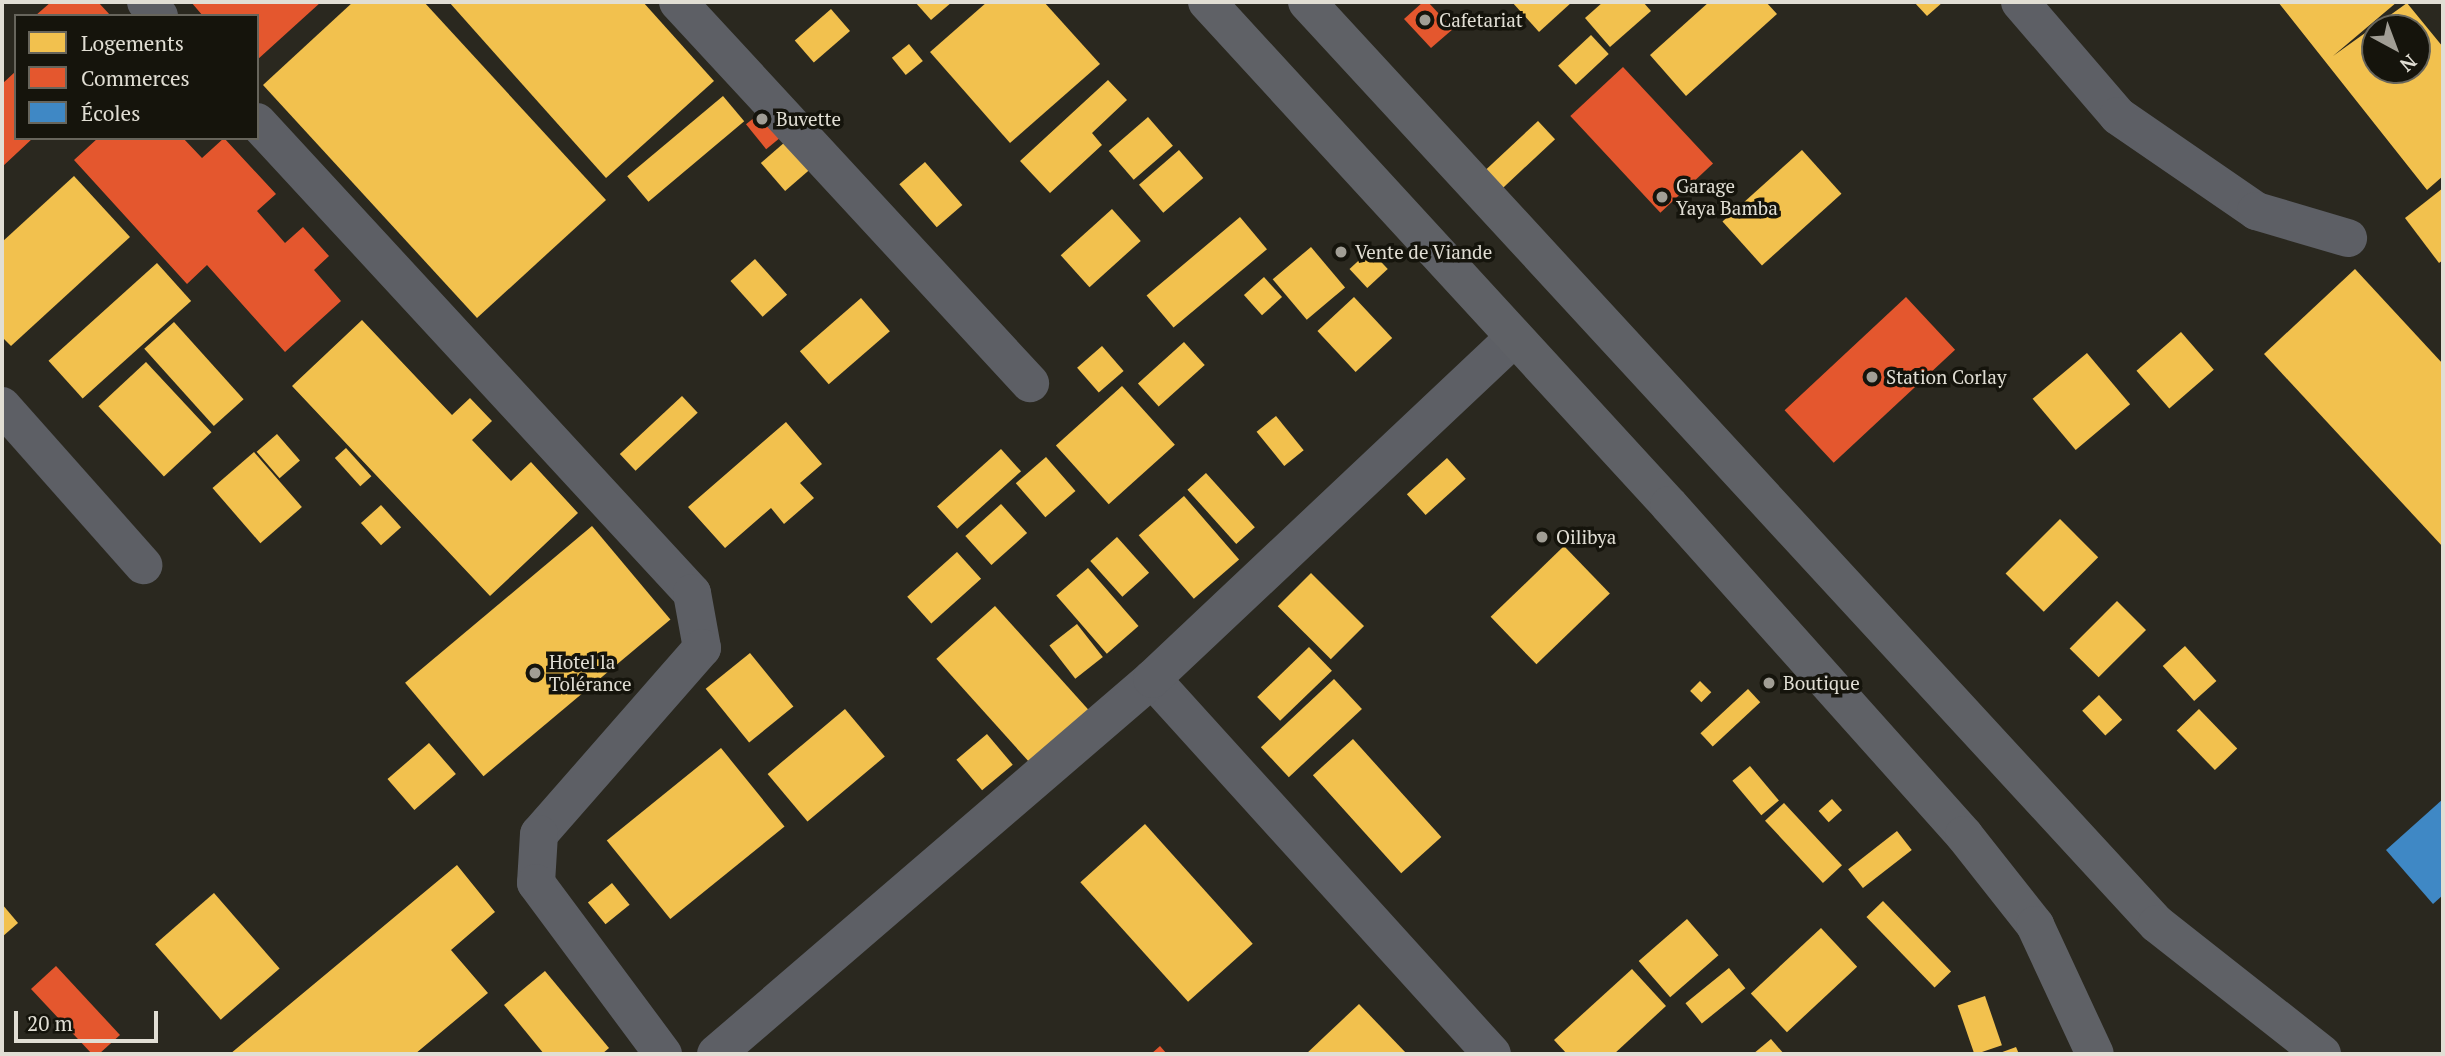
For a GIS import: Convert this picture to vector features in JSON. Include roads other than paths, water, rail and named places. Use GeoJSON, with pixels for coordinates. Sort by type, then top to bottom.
{"type":"FeatureCollection","features":[{"type":"Feature","properties":{"kind":"main road"},"geometry":{"type":"LineString","coordinates":[[1208,2],[1964,835],[2035,925],[2095,1054]]}},
{"type":"Feature","properties":{"kind":"main road"},"geometry":{"type":"LineString","coordinates":[[1307,2],[2157,924],[2322,1054]]}},
{"type":"Feature","properties":{"kind":"street"},"geometry":{"type":"LineString","coordinates":[[678,2],[1031,383]]}},
{"type":"Feature","properties":{"kind":"street"},"geometry":{"type":"LineString","coordinates":[[2020,2],[2118,116],[2256,211],[2348,238]]}},
{"type":"Feature","properties":{"kind":"street"},"geometry":{"type":"LineString","coordinates":[[259,124],[692,593],[702,648],[539,834],[536,883],[663,1054]]}},
{"type":"Feature","properties":{"kind":"street"},"geometry":{"type":"LineString","coordinates":[[716,1054],[1152,679],[1514,338]]}},
{"type":"Feature","properties":{"kind":"street"},"geometry":{"type":"LineString","coordinates":[[2,406],[143,565]]}},
{"type":"Feature","properties":{"kind":"street"},"geometry":{"type":"LineString","coordinates":[[1152,679],[1492,1054]]}},
{"type":"Feature","properties":{"kind":"place","name":"Cafetariat"},"geometry":{"type":"Point","coordinates":[1425,20]}},
{"type":"Feature","properties":{"kind":"place","name":"Buvette"},"geometry":{"type":"Point","coordinates":[762,119]}},
{"type":"Feature","properties":{"kind":"place","name":"Garage Yaya Bamba"},"geometry":{"type":"Point","coordinates":[1662,197]}},
{"type":"Feature","properties":{"kind":"place","name":"Vente de Viande"},"geometry":{"type":"Point","coordinates":[1341,252]}},
{"type":"Feature","properties":{"kind":"place","name":"Station Corlay"},"geometry":{"type":"Point","coordinates":[1872,377]}},
{"type":"Feature","properties":{"kind":"place","name":"Oilibya"},"geometry":{"type":"Point","coordinates":[1542,537]}},
{"type":"Feature","properties":{"kind":"place","name":"Hotel la Tolérance"},"geometry":{"type":"Point","coordinates":[535,673]}},
{"type":"Feature","properties":{"kind":"place","name":"Boutique"},"geometry":{"type":"Point","coordinates":[1769,683]}}]}
